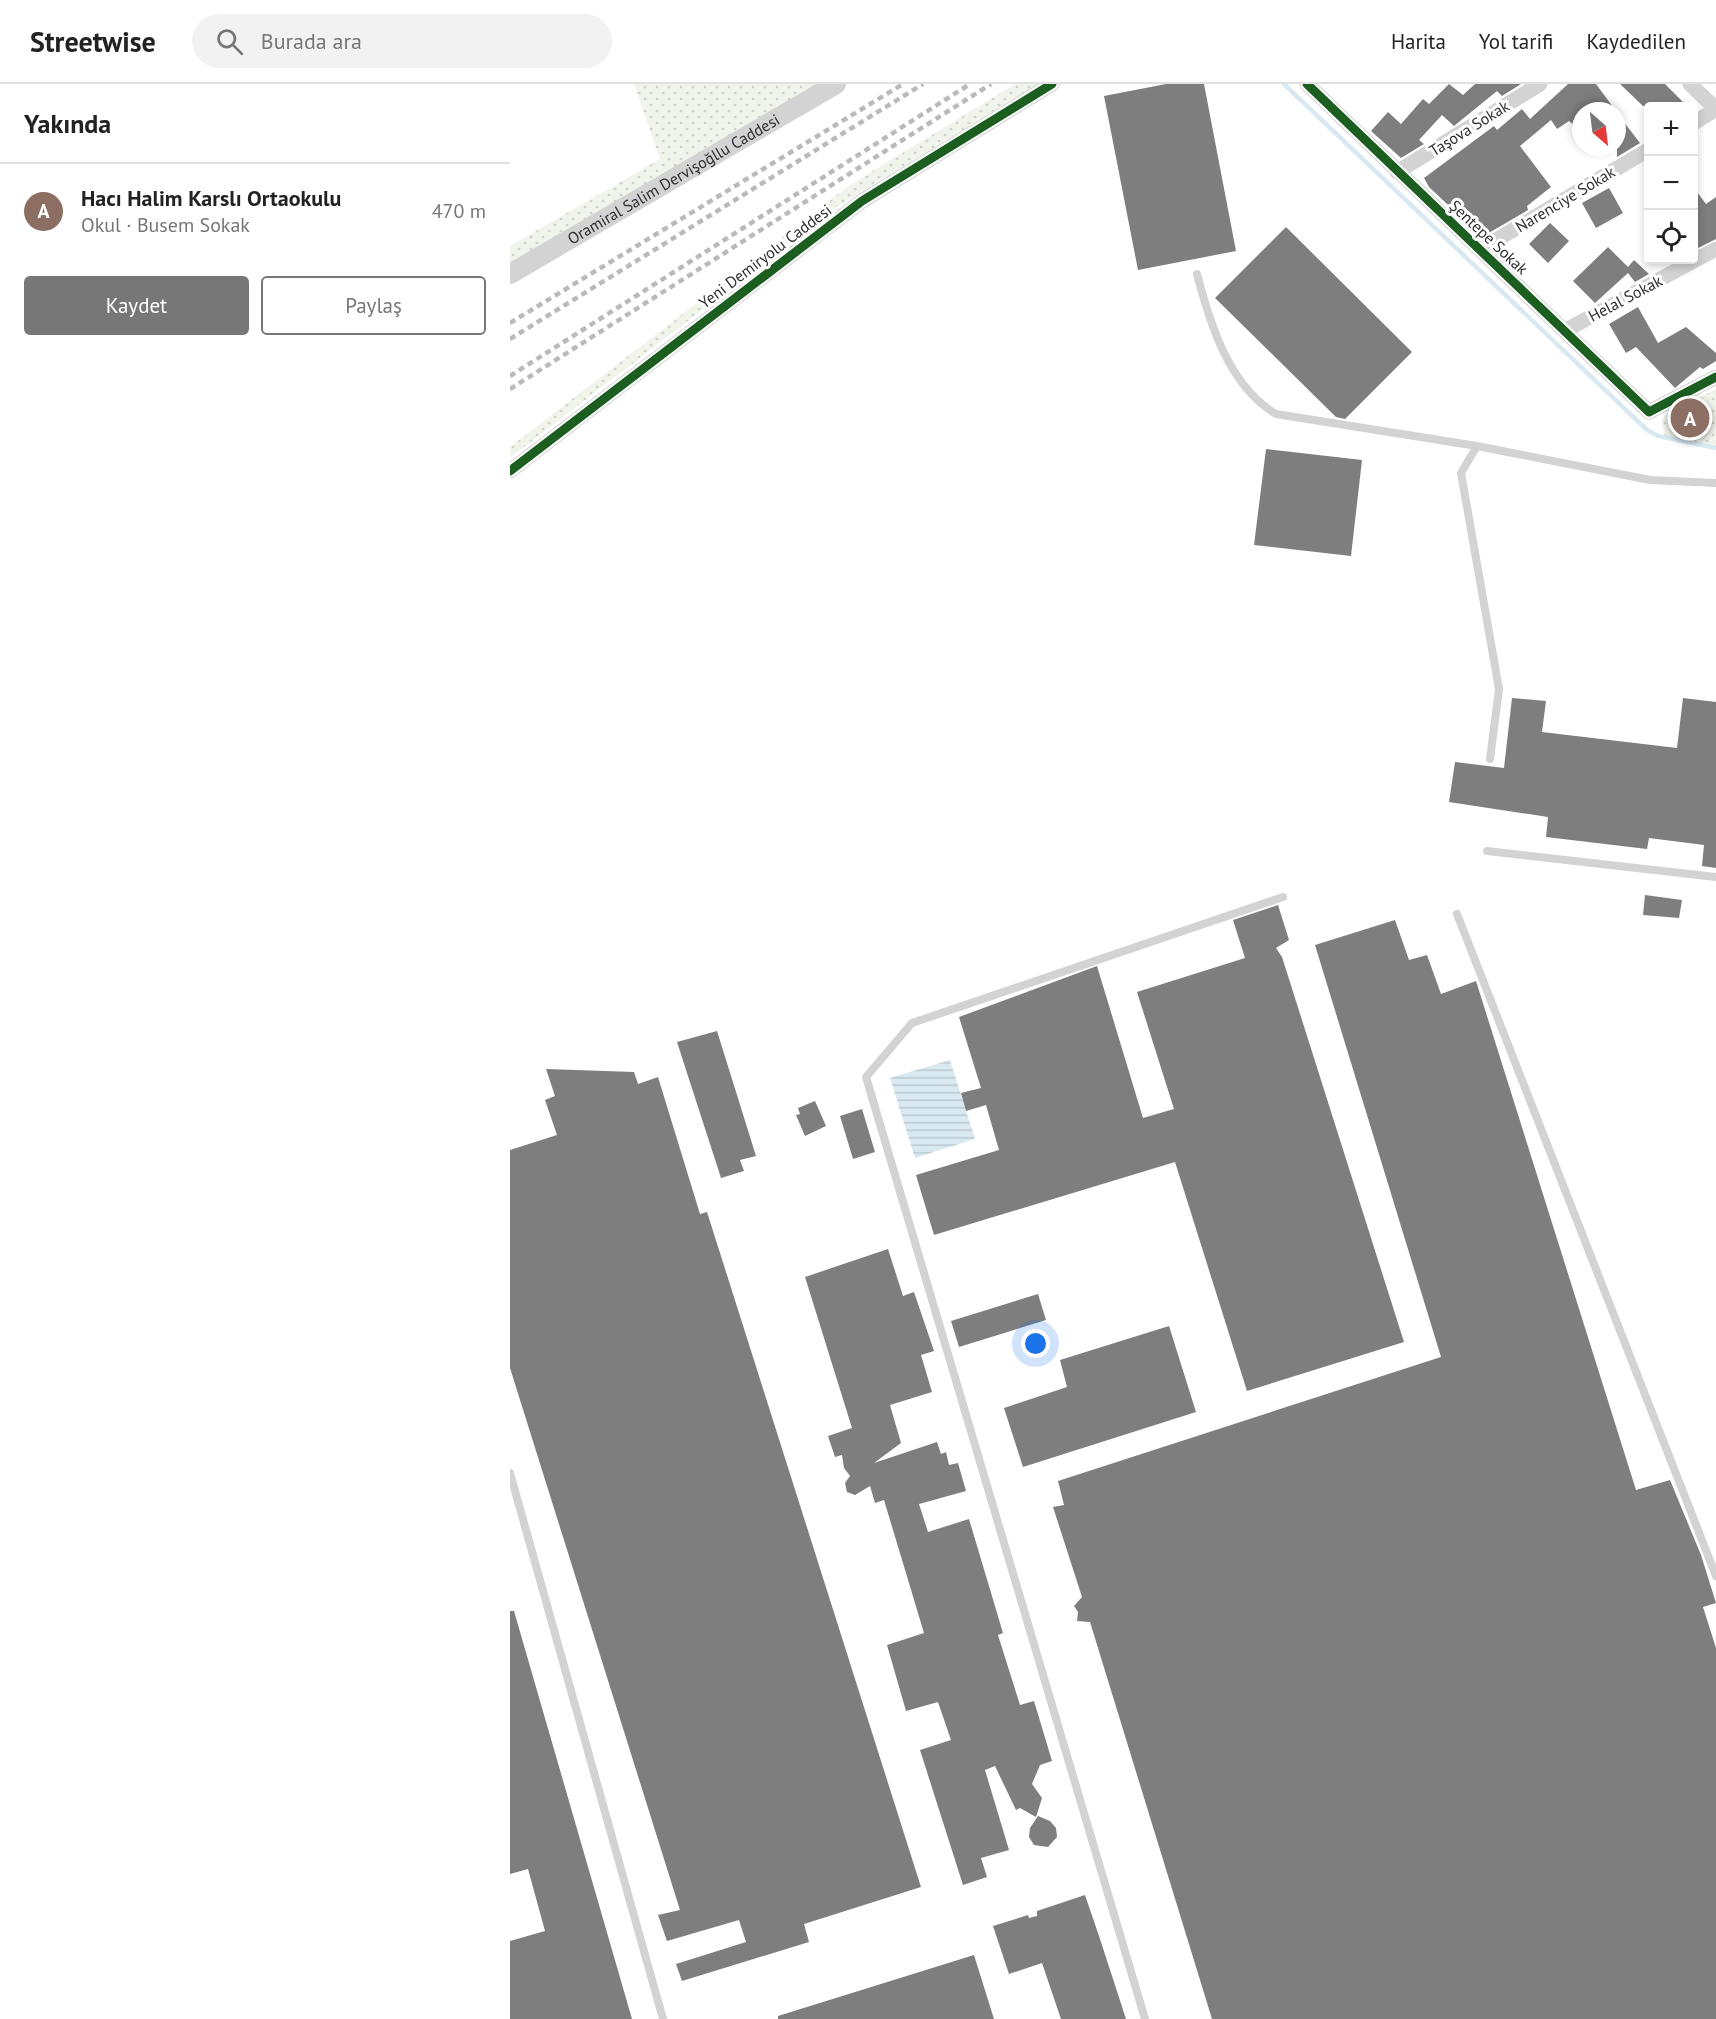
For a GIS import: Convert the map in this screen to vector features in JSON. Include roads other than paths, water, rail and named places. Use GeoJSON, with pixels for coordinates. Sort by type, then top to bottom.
{"type":"FeatureCollection","features":[{"type":"Feature","properties":{"kind":"street","name":"Oramiral Salim Dervişoğllu Caddesi"},"geometry":{"type":"LineString","coordinates":[[510,274],[836,84]]}},
{"type":"Feature","properties":{"kind":"street","name":"Yeni Demiryolu Caddesi"},"geometry":{"type":"LineString","coordinates":[[510,471],[862,201],[1052,84]]}},
{"type":"Feature","properties":{"kind":"street","name":"Taşova Sokak"},"geometry":{"type":"LineString","coordinates":[[1397,172],[1540,84]]}},
{"type":"Feature","properties":{"kind":"street"},"geometry":{"type":"LineString","coordinates":[[1690,84],[1716,109],[1698,120]]}},
{"type":"Feature","properties":{"kind":"street","name":"Şentepe Sokak"},"geometry":{"type":"LineString","coordinates":[[1311,85],[1397,172],[1481,249],[1649,412],[1716,377]]}},
{"type":"Feature","properties":{"kind":"street","name":"Narenciye Sokak"},"geometry":{"type":"LineString","coordinates":[[1481,249],[1644,152]]}},
{"type":"Feature","properties":{"kind":"street","name":"Helal Sokak"},"geometry":{"type":"LineString","coordinates":[[1566,330],[1716,249]]}},
{"type":"Feature","properties":{"kind":"lane"},"geometry":{"type":"LineString","coordinates":[[1197,274],[1206,309],[1241,382],[1264,407],[1286,417],[1476,446],[1650,480],[1716,483]]}},
{"type":"Feature","properties":{"kind":"lane"},"geometry":{"type":"LineString","coordinates":[[1476,446],[1461,473],[1499,689],[1490,759]]}},
{"type":"Feature","properties":{"kind":"lane"},"geometry":{"type":"LineString","coordinates":[[1486,851],[1716,877]]}},
{"type":"Feature","properties":{"kind":"lane"},"geometry":{"type":"LineString","coordinates":[[1145,2019],[866,1077],[912,1023],[1283,897]]}},
{"type":"Feature","properties":{"kind":"lane"},"geometry":{"type":"LineString","coordinates":[[1457,914],[1716,1576]]}},
{"type":"Feature","properties":{"kind":"lane"},"geometry":{"type":"LineString","coordinates":[[510,1473],[663,2019]]}},
{"type":"Feature","properties":{"kind":"waterway"},"geometry":{"type":"LineString","coordinates":[[1284,84],[1647,430],[1658,436],[1716,448]]}},
{"type":"Feature","properties":{"kind":"railway"},"geometry":{"type":"LineString","coordinates":[[510,323],[903,84]]}},
{"type":"Feature","properties":{"kind":"railway"},"geometry":{"type":"LineString","coordinates":[[510,339],[923,84]]}},
{"type":"Feature","properties":{"kind":"railway"},"geometry":{"type":"LineString","coordinates":[[510,376],[970,84]]}},
{"type":"Feature","properties":{"kind":"railway"},"geometry":{"type":"LineString","coordinates":[[510,389],[991,84]]}},
{"type":"Feature","properties":{"kind":"place","name":"Hacı Halim Karslı Ortaokulu"},"geometry":{"type":"Point","coordinates":[1690,418]}}]}
